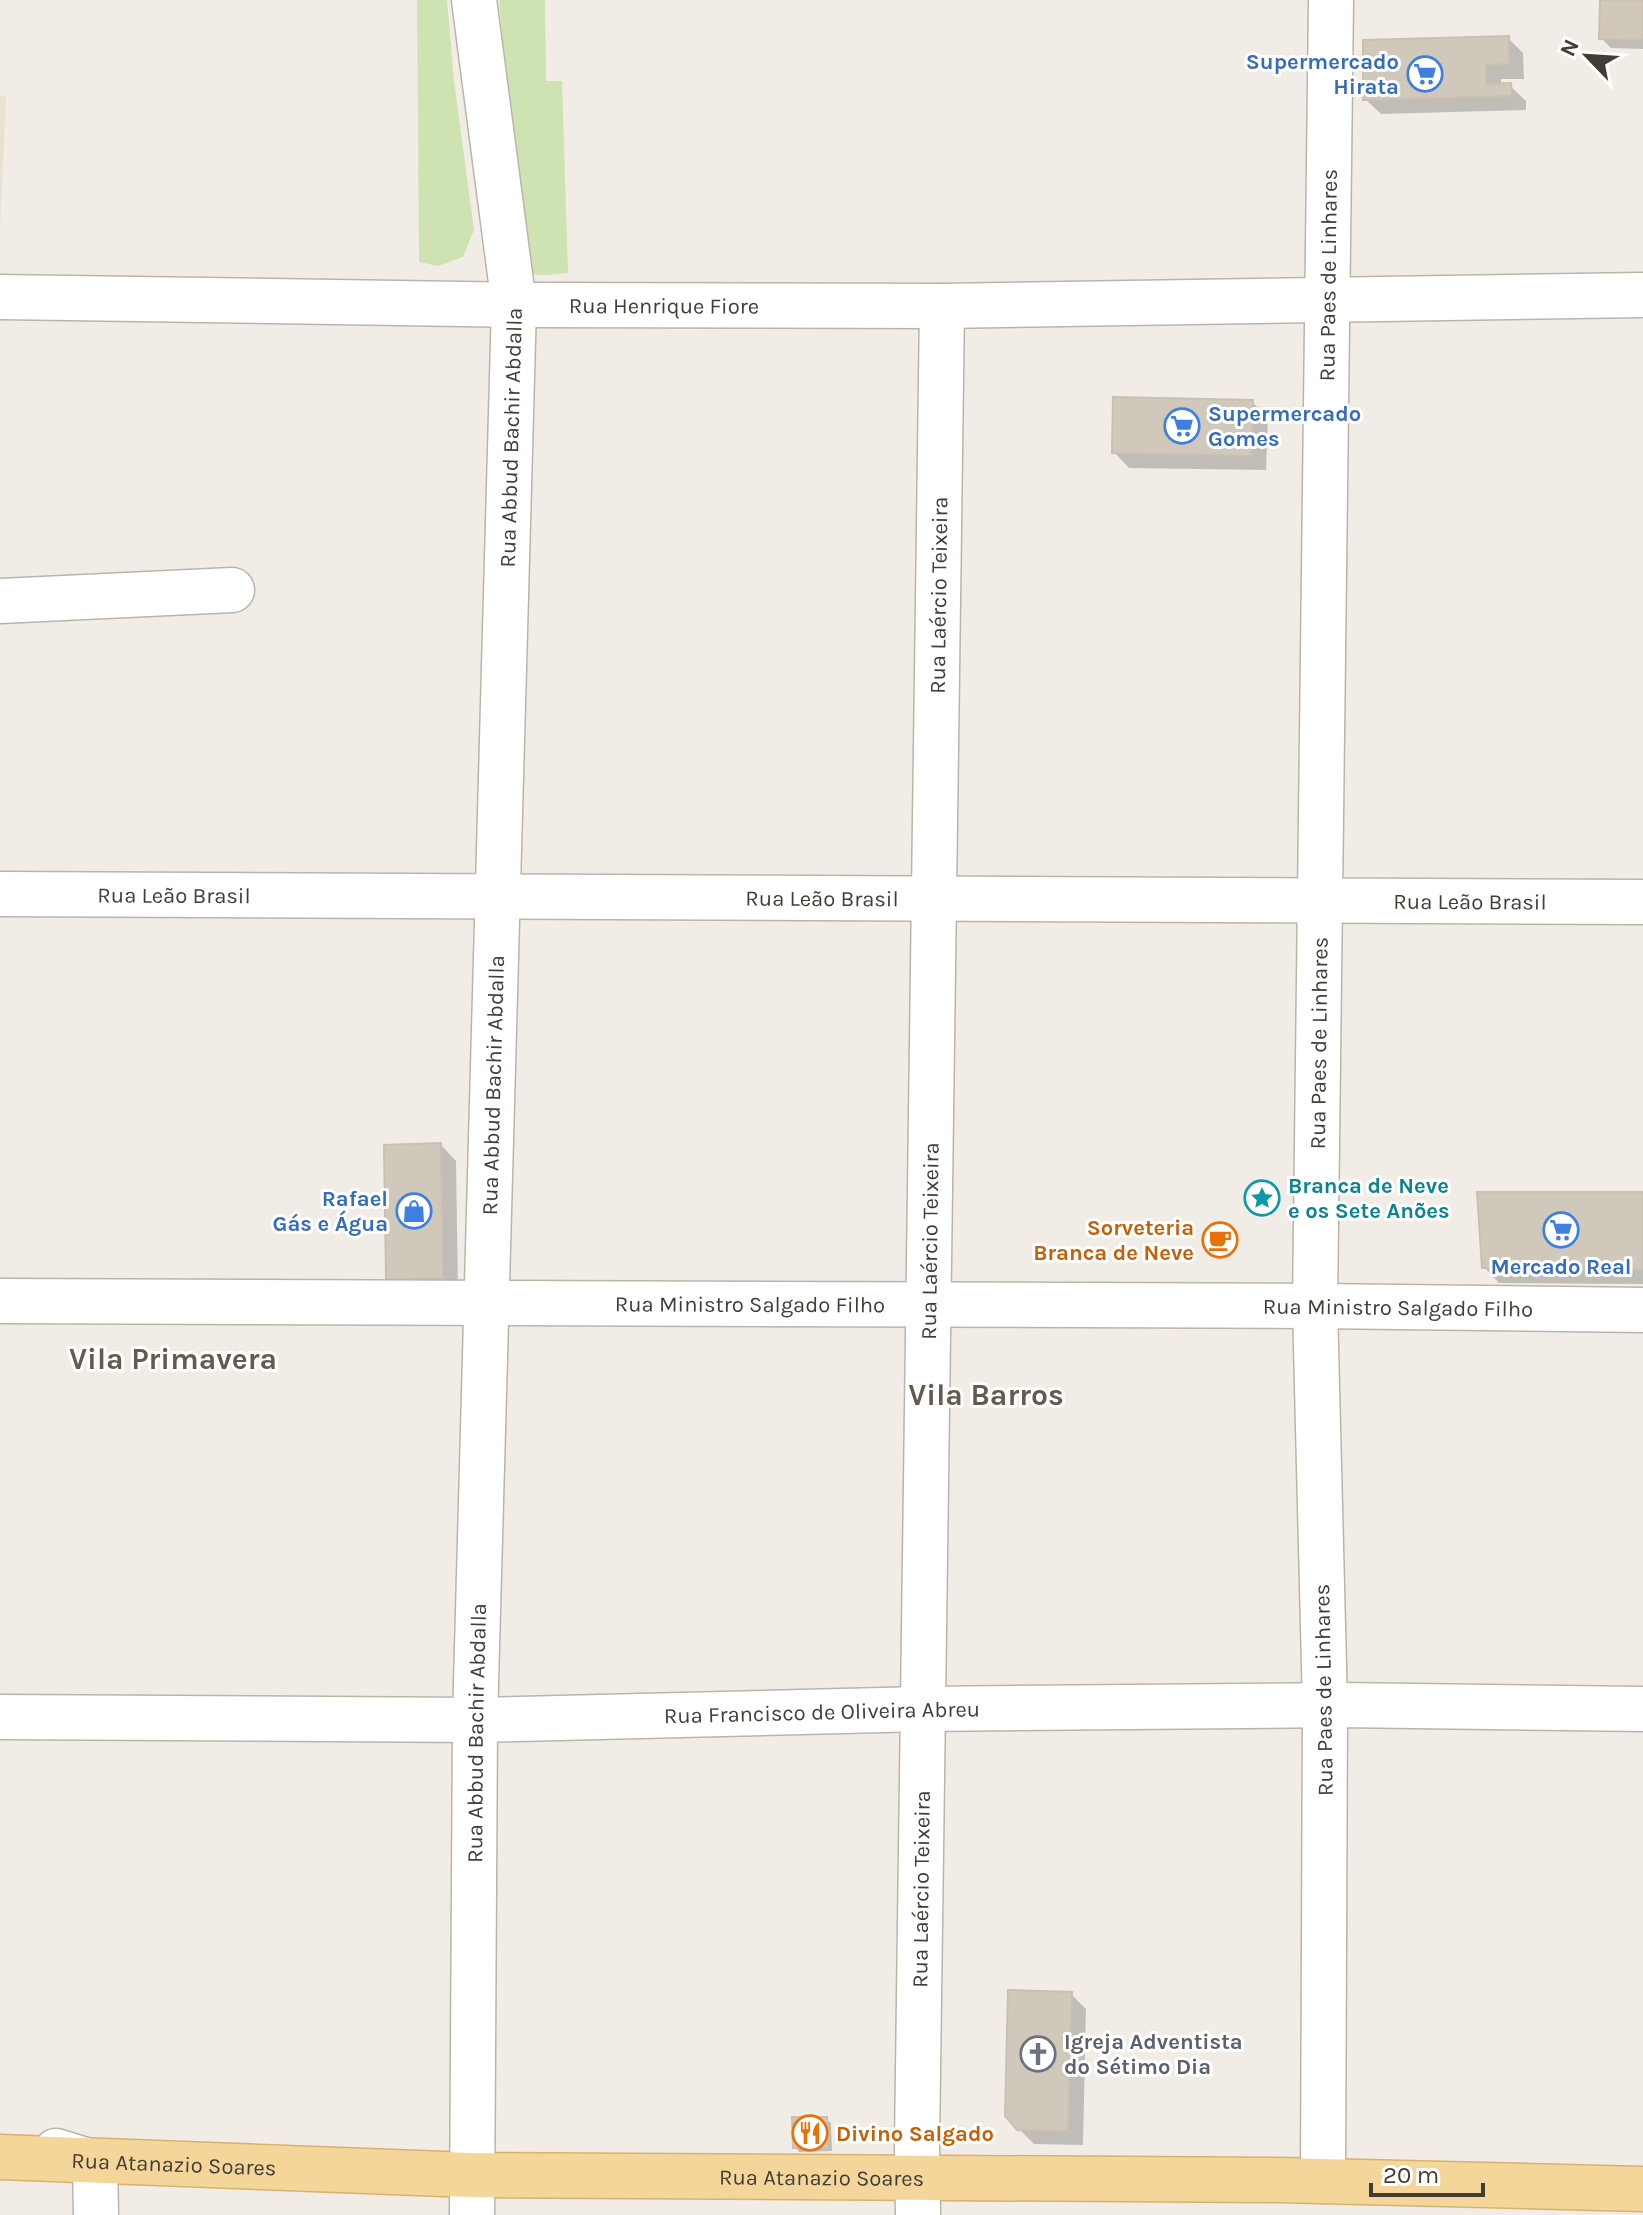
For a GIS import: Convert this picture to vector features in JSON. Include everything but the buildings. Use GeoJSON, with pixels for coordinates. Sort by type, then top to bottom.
{"type":"FeatureCollection","features":[{"type":"Feature","properties":{"kind":"main road","name":"Rua Atanazio Soares"},"geometry":{"type":"LineString","coordinates":[[0,2157],[472,2195],[1329,2198],[1643,2189]]}},
{"type":"Feature","properties":{"kind":"street","name":"Rua Abbud Bachir Abdalla"},"geometry":{"type":"LineString","coordinates":[[472,2195],[475,1720],[514,305],[474,0]]}},
{"type":"Feature","properties":{"kind":"street","name":"Rua Paes de Linhares"},"geometry":{"type":"LineString","coordinates":[[1329,2198],[1325,1706],[1315,1306],[1331,0]]}},
{"type":"Feature","properties":{"kind":"street","name":"Rua Henrique Fiore"},"geometry":{"type":"LineString","coordinates":[[0,297],[514,305],[942,306],[1643,295]]}},
{"type":"Feature","properties":{"kind":"street","name":"Rua Laércio Teixeira"},"geometry":{"type":"LineString","coordinates":[[918,2197],[942,306]]}},
{"type":"Feature","properties":{"kind":"street"},"geometry":{"type":"LineString","coordinates":[[0,601],[232,590]]}},
{"type":"Feature","properties":{"kind":"street","name":"Rua Leão Brasil"},"geometry":{"type":"LineString","coordinates":[[0,894],[1643,902]]}},
{"type":"Feature","properties":{"kind":"street","name":"Rua Ministro Salgado Filho"},"geometry":{"type":"LineString","coordinates":[[0,1301],[1643,1310]]}},
{"type":"Feature","properties":{"kind":"street","name":"Rua Francisco de Oliveira Abreu"},"geometry":{"type":"LineString","coordinates":[[0,1717],[475,1720],[923,1709],[1325,1706],[1643,1709]]}},
{"type":"Feature","properties":{"kind":"street"},"geometry":{"type":"LineString","coordinates":[[0,2135],[95,2163],[96,2215]]}},
{"type":"Feature","properties":{"kind":"shaded area"},"geometry":{"type":"Polygon","coordinates":[[[0,96],[6,96],[0,231],[0,96]]]}},
{"type":"Feature","properties":{"kind":"green space"},"geometry":{"type":"Polygon","coordinates":[[[417,0],[447,0],[454,81],[474,230],[463,257],[438,266],[419,262],[417,0]]]}},
{"type":"Feature","properties":{"kind":"green space"},"geometry":{"type":"Polygon","coordinates":[[[499,0],[545,0],[546,81],[562,81],[568,273],[537,275],[523,266],[499,0]]]}},
{"type":"Feature","properties":{"kind":"place","name":"Supermercado Hirata"},"geometry":{"type":"Point","coordinates":[1425,74]}},
{"type":"Feature","properties":{"kind":"place","name":"Supermercado Gomes"},"geometry":{"type":"Point","coordinates":[1182,426]}},
{"type":"Feature","properties":{"kind":"place","name":"Branca de Neve e os Sete Anões"},"geometry":{"type":"Point","coordinates":[1262,1198]}},
{"type":"Feature","properties":{"kind":"place","name":"Rafael Gás e Água"},"geometry":{"type":"Point","coordinates":[414,1211]}},
{"type":"Feature","properties":{"kind":"place","name":"Mercado Real"},"geometry":{"type":"Point","coordinates":[1561,1230]}},
{"type":"Feature","properties":{"kind":"place","name":"Sorveteria Branca de Neve"},"geometry":{"type":"Point","coordinates":[1220,1240]}},
{"type":"Feature","properties":{"kind":"place","name":"Igreja Adventista do Sétimo Dia"},"geometry":{"type":"Point","coordinates":[1038,2054]}},
{"type":"Feature","properties":{"kind":"place","name":"Divino Salgado"},"geometry":{"type":"Point","coordinates":[810,2133]}},
{"type":"Feature","properties":{"kind":"district","name":"Vila Primavera"},"geometry":{"type":"Point","coordinates":[173,1359]}},
{"type":"Feature","properties":{"kind":"district","name":"Vila Barros"},"geometry":{"type":"Point","coordinates":[986,1395]}}]}
